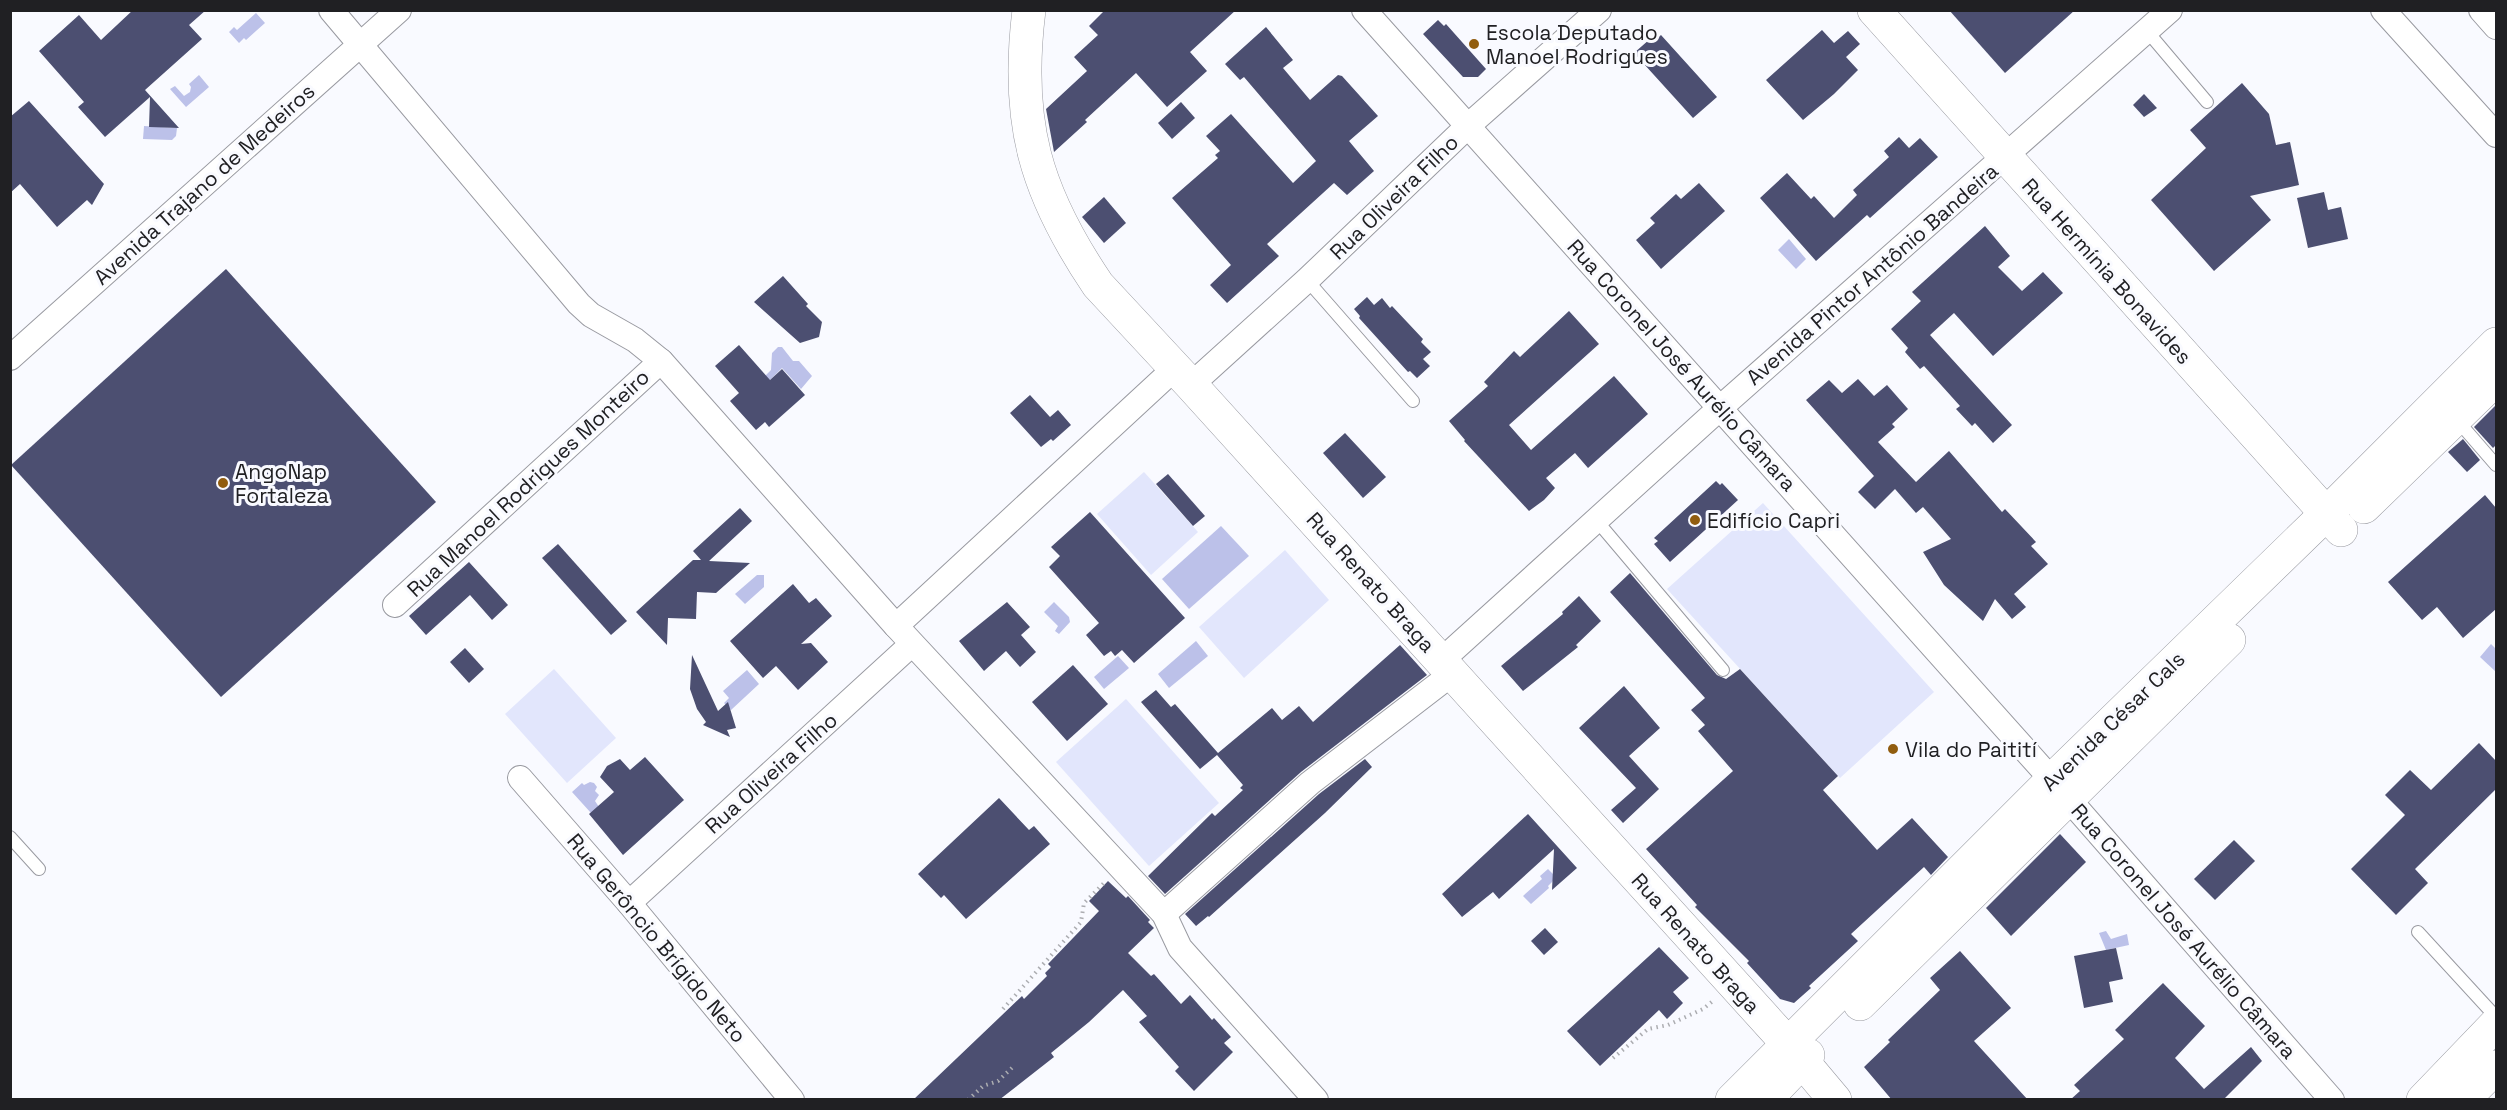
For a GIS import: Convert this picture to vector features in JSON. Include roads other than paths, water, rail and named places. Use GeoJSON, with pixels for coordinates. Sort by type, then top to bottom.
{"type":"FeatureCollection","features":[{"type":"Feature","properties":{"kind":"main road","name":"Rua Hermínia Bonavides"},"geometry":{"type":"LineString","coordinates":[[1874,10],[2334,522]]}},
{"type":"Feature","properties":{"kind":"main road","name":"Rua Renato Braga"},"geometry":{"type":"LineString","coordinates":[[1029,11],[1023,90],[1032,148],[1044,190],[1063,228],[1098,285],[1447,667],[1795,1052],[1835,1100]]}},
{"type":"Feature","properties":{"kind":"main road","name":"Avenida César Cals"},"geometry":{"type":"LineString","coordinates":[[1732,1100],[1795,1052],[2334,522],[2496,344]]}},
{"type":"Feature","properties":{"kind":"main road","name":"Avenida César Cals"},"geometry":{"type":"LineString","coordinates":[[2334,522],[2456,420],[2495,383]]}},
{"type":"Feature","properties":{"kind":"main road"},"geometry":{"type":"LineString","coordinates":[[2423,1100],[2496,1024]]}},
{"type":"Feature","properties":{"kind":"main road","name":"Avenida César Cals"},"geometry":{"type":"LineString","coordinates":[[1765,1100],[1795,1052]]}},
{"type":"Feature","properties":{"kind":"main road"},"geometry":{"type":"LineString","coordinates":[[2463,1100],[2496,1067]]}},
{"type":"Feature","properties":{"kind":"street"},"geometry":{"type":"LineString","coordinates":[[331,10],[579,304],[591,315],[635,340],[661,361],[912,644],[1164,914],[1180,948],[1316,1100]]}},
{"type":"Feature","properties":{"kind":"street","name":"Avenida Trajano de Medeiros"},"geometry":{"type":"LineString","coordinates":[[10,358],[399,10]]}},
{"type":"Feature","properties":{"kind":"street","name":"Rua Coronel José Aurélio Câmara"},"geometry":{"type":"LineString","coordinates":[[1364,10],[2060,790],[2332,1100]]}},
{"type":"Feature","properties":{"kind":"street","name":"Rua Oliveira Filho"},"geometry":{"type":"LineString","coordinates":[[896,626],[1183,377],[1307,280],[1468,125],[1599,10]]}},
{"type":"Feature","properties":{"kind":"street","name":"Avenida Pintor Antônio Bandeira"},"geometry":{"type":"LineString","coordinates":[[1164,914],[1310,783],[1447,667],[1597,521],[1720,408],[2170,10]]}},
{"type":"Feature","properties":{"kind":"street"},"geometry":{"type":"LineString","coordinates":[[2384,10],[2496,135]]}},
{"type":"Feature","properties":{"kind":"street"},"geometry":{"type":"LineString","coordinates":[[2481,10],[2496,27]]}},
{"type":"Feature","properties":{"kind":"street","name":"Rua Manoel Rodrigues Monteiro"},"geometry":{"type":"LineString","coordinates":[[395,605],[661,361]]}},
{"type":"Feature","properties":{"kind":"street","name":"Rua Oliveira Filho"},"geometry":{"type":"LineString","coordinates":[[629,903],[912,644]]}},
{"type":"Feature","properties":{"kind":"street","name":"Rua Gerôncio Brígido Neto"},"geometry":{"type":"LineString","coordinates":[[520,778],[629,903],[792,1100]]}},
{"type":"Feature","properties":{"kind":"lane"},"geometry":{"type":"LineString","coordinates":[[2147,31],[2207,102]]}},
{"type":"Feature","properties":{"kind":"lane"},"geometry":{"type":"LineString","coordinates":[[1307,280],[1413,401]]}},
{"type":"Feature","properties":{"kind":"lane"},"geometry":{"type":"LineString","coordinates":[[2456,420],[2496,465]]}},
{"type":"Feature","properties":{"kind":"lane"},"geometry":{"type":"LineString","coordinates":[[1597,521],[1723,670]]}},
{"type":"Feature","properties":{"kind":"lane"},"geometry":{"type":"LineString","coordinates":[[10,837],[39,869]]}},
{"type":"Feature","properties":{"kind":"lane"},"geometry":{"type":"LineString","coordinates":[[2418,932],[2496,1017]]}},
{"type":"Feature","properties":{"kind":"water"},"geometry":{"type":"Polygon","coordinates":[[[256,13],[265,23],[246,40],[244,38],[239,43],[229,32],[234,27],[237,30],[256,13]]]}},
{"type":"Feature","properties":{"kind":"water"},"geometry":{"type":"Polygon","coordinates":[[[199,75],[209,87],[186,107],[170,89],[175,86],[184,96],[190,92],[189,84],[199,75]]]}},
{"type":"Feature","properties":{"kind":"water"},"geometry":{"type":"Polygon","coordinates":[[[144,126],[177,128],[176,136],[172,140],[143,139],[144,126]]]}},
{"type":"Feature","properties":{"kind":"water"},"geometry":{"type":"Polygon","coordinates":[[[1789,239],[1806,259],[1796,269],[1778,250],[1789,239]]]}},
{"type":"Feature","properties":{"kind":"water"},"geometry":{"type":"Polygon","coordinates":[[[778,347],[782,347],[793,361],[799,361],[812,376],[801,389],[782,368],[768,382],[764,377],[771,370],[772,353],[778,347]]]}},
{"type":"Feature","properties":{"kind":"water"},"geometry":{"type":"Polygon","coordinates":[[[1221,526],[1249,556],[1189,609],[1162,579],[1221,526]]]}},
{"type":"Feature","properties":{"kind":"water"},"geometry":{"type":"Polygon","coordinates":[[[757,575],[764,575],[764,587],[745,604],[735,594],[757,575]]]}},
{"type":"Feature","properties":{"kind":"water"},"geometry":{"type":"Polygon","coordinates":[[[1054,602],[1069,617],[1070,622],[1059,634],[1055,631],[1058,626],[1044,612],[1054,602]]]}},
{"type":"Feature","properties":{"kind":"water"},"geometry":{"type":"Polygon","coordinates":[[[1196,641],[1208,656],[1169,688],[1158,674],[1196,641]]]}},
{"type":"Feature","properties":{"kind":"water"},"geometry":{"type":"Polygon","coordinates":[[[2491,644],[2496,649],[2496,672],[2480,657],[2491,644]]]}},
{"type":"Feature","properties":{"kind":"water"},"geometry":{"type":"Polygon","coordinates":[[[1118,656],[1129,668],[1104,689],[1094,677],[1118,656]]]}},
{"type":"Feature","properties":{"kind":"water"},"geometry":{"type":"Polygon","coordinates":[[[747,670],[759,684],[731,710],[724,703],[729,698],[723,691],[747,670]]]}},
{"type":"Feature","properties":{"kind":"water"},"geometry":{"type":"Polygon","coordinates":[[[590,782],[597,787],[595,791],[599,795],[595,801],[599,807],[591,813],[572,792],[582,783],[584,785],[590,782]]]}},
{"type":"Feature","properties":{"kind":"water"},"geometry":{"type":"Polygon","coordinates":[[[1548,869],[1553,874],[1553,881],[1548,886],[1549,888],[1531,904],[1523,896],[1542,879],[1540,876],[1548,869]]]}},
{"type":"Feature","properties":{"kind":"water"},"geometry":{"type":"Polygon","coordinates":[[[2106,931],[2111,939],[2127,934],[2129,945],[2106,950],[2099,933],[2106,931]]]}},
{"type":"Feature","properties":{"kind":"place","name":"Escola Deputado Manoel Rodrigues"},"geometry":{"type":"Point","coordinates":[1474,44]}},
{"type":"Feature","properties":{"kind":"place","name":"AngoNap Fortaleza"},"geometry":{"type":"Point","coordinates":[223,483]}},
{"type":"Feature","properties":{"kind":"place","name":"Edifício Capri"},"geometry":{"type":"Point","coordinates":[1695,520]}},
{"type":"Feature","properties":{"kind":"place","name":"Vila do Paitití"},"geometry":{"type":"Point","coordinates":[1893,749]}}]}
